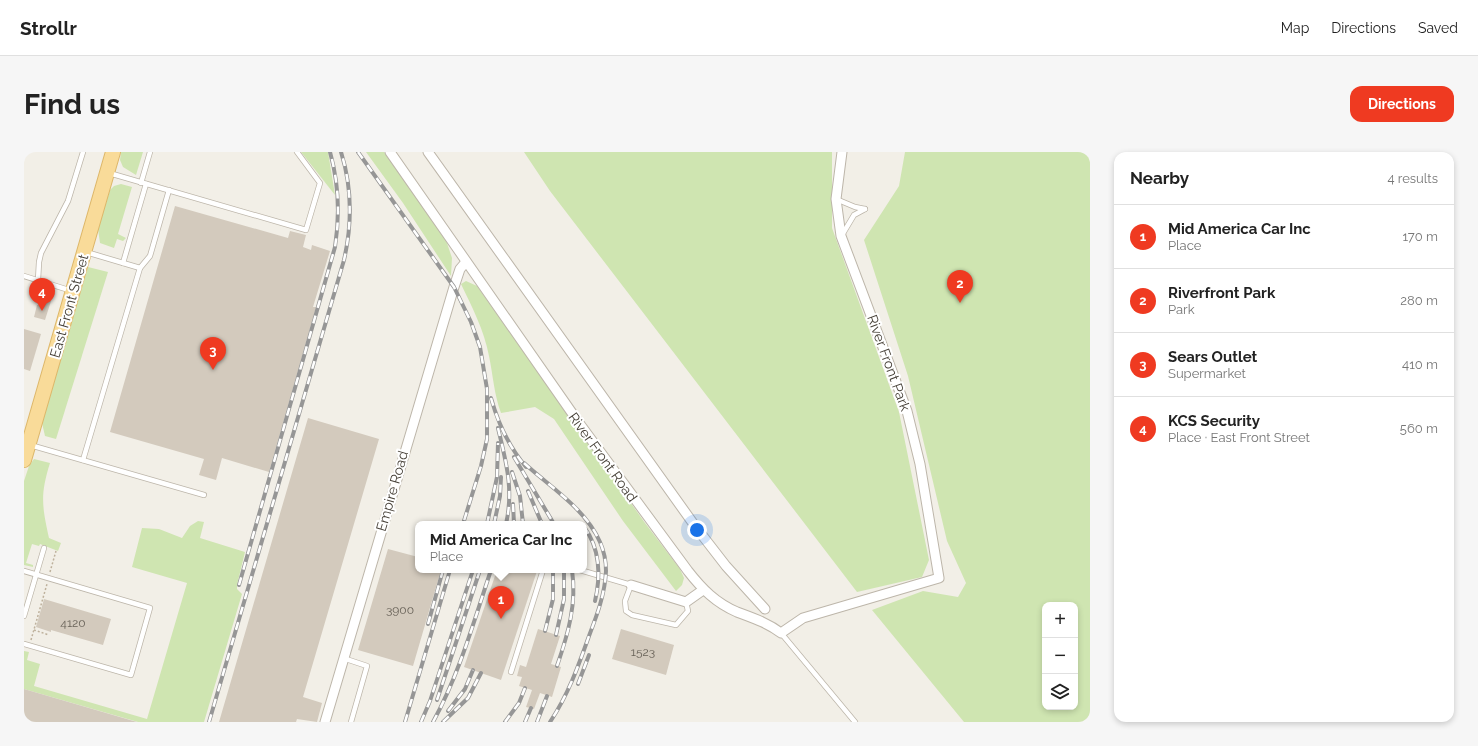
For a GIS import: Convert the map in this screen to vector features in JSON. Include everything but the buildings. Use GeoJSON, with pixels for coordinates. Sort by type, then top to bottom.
{"type":"FeatureCollection","features":[{"type":"Feature","properties":{"kind":"main road","name":"East Front Street"},"geometry":{"type":"LineString","coordinates":[[24,460],[113,152]]}},
{"type":"Feature","properties":{"kind":"street","name":"River Front Road"},"geometry":{"type":"LineString","coordinates":[[390,152],[623,485],[703,590],[718,602],[773,627],[781,634]]}},
{"type":"Feature","properties":{"kind":"street"},"geometry":{"type":"LineString","coordinates":[[428,152],[690,520],[726,566],[765,609]]}},
{"type":"Feature","properties":{"kind":"street","name":"River Front Park"},"geometry":{"type":"LineString","coordinates":[[781,634],[803,618],[939,578],[920,464],[907,411],[841,236],[836,199],[842,152]]}},
{"type":"Feature","properties":{"kind":"street","name":"Empire Road"},"geometry":{"type":"LineString","coordinates":[[325,722],[454,287],[460,269],[466,262]]}},
{"type":"Feature","properties":{"kind":"street"},"geometry":{"type":"LineString","coordinates":[[631,585],[686,602],[703,590]]}},
{"type":"Feature","properties":{"kind":"lane"},"geometry":{"type":"LineString","coordinates":[[38,280],[41,254],[68,201],[83,152]]}},
{"type":"Feature","properties":{"kind":"lane"},"geometry":{"type":"LineString","coordinates":[[123,263],[144,183],[150,152]]}},
{"type":"Feature","properties":{"kind":"lane"},"geometry":{"type":"LineString","coordinates":[[107,173],[306,230],[320,183],[298,152]]}},
{"type":"Feature","properties":{"kind":"lane"},"geometry":{"type":"LineString","coordinates":[[83,460],[140,268],[150,256],[169,190]]}},
{"type":"Feature","properties":{"kind":"lane"},"geometry":{"type":"LineString","coordinates":[[836,199],[855,207],[865,208],[850,220],[841,236]]}},
{"type":"Feature","properties":{"kind":"lane"},"geometry":{"type":"LineString","coordinates":[[84,252],[140,268]]}},
{"type":"Feature","properties":{"kind":"lane"},"geometry":{"type":"LineString","coordinates":[[24,276],[73,292]]}},
{"type":"Feature","properties":{"kind":"lane"},"geometry":{"type":"LineString","coordinates":[[28,444],[204,495]]}},
{"type":"Feature","properties":{"kind":"lane"},"geometry":{"type":"LineString","coordinates":[[24,616],[44,548]]}},
{"type":"Feature","properties":{"kind":"lane"},"geometry":{"type":"LineString","coordinates":[[24,571],[150,608],[131,675],[27,645]]}},
{"type":"Feature","properties":{"kind":"lane"},"geometry":{"type":"LineString","coordinates":[[587,572],[631,585],[625,601],[626,611],[632,615],[676,625],[688,611],[686,602]]}},
{"type":"Feature","properties":{"kind":"lane"},"geometry":{"type":"LineString","coordinates":[[511,672],[542,573]]}},
{"type":"Feature","properties":{"kind":"lane","name":"River Front Road"},"geometry":{"type":"LineString","coordinates":[[781,634],[855,722]]}},
{"type":"Feature","properties":{"kind":"lane"},"geometry":{"type":"LineString","coordinates":[[343,658],[367,666],[351,722]]}},
{"type":"Feature","properties":{"kind":"path"},"geometry":{"type":"LineString","coordinates":[[27,645],[34,630],[56,551]]}},
{"type":"Feature","properties":{"kind":"path"},"geometry":{"type":"LineString","coordinates":[[34,630],[49,634]]}},
{"type":"Feature","properties":{"kind":"green space"},"geometry":{"type":"Polygon","coordinates":[[[121,152],[143,152],[136,175],[123,167],[120,160],[121,152]]]}},
{"type":"Feature","properties":{"kind":"green space"},"geometry":{"type":"Polygon","coordinates":[[[301,152],[328,152],[335,195],[301,152]]]}},
{"type":"Feature","properties":{"kind":"green space"},"geometry":{"type":"Polygon","coordinates":[[[366,152],[384,152],[446,240],[452,258],[451,276],[403,203],[366,152]]]}},
{"type":"Feature","properties":{"kind":"green space"},"geometry":{"type":"Polygon","coordinates":[[[524,152],[832,152],[832,228],[899,412],[929,560],[922,577],[857,592],[550,191],[524,152]]]}},
{"type":"Feature","properties":{"kind":"green space"},"geometry":{"type":"Polygon","coordinates":[[[905,152],[1090,152],[1090,722],[964,722],[872,610],[923,591],[958,597],[966,583],[947,541],[908,376],[864,240],[899,186],[905,152]]]}},
{"type":"Feature","properties":{"kind":"green space"},"geometry":{"type":"Polygon","coordinates":[[[121,184],[132,187],[118,234],[126,238],[123,241],[117,239],[114,248],[100,243],[98,229],[110,190],[114,186],[121,184]]]}},
{"type":"Feature","properties":{"kind":"green space"},"geometry":{"type":"Polygon","coordinates":[[[88,267],[108,272],[56,439],[45,436],[42,423],[88,267]]]}},
{"type":"Feature","properties":{"kind":"green space"},"geometry":{"type":"Polygon","coordinates":[[[466,281],[477,286],[645,523],[680,569],[684,578],[682,585],[676,591],[623,521],[554,419],[535,407],[501,413],[487,346],[477,319],[461,284],[466,281]]]}},
{"type":"Feature","properties":{"kind":"green space"},"geometry":{"type":"Polygon","coordinates":[[[34,459],[50,463],[43,492],[45,517],[49,538],[61,543],[58,551],[40,544],[39,546],[32,544],[26,563],[33,565],[33,567],[24,565],[24,481],[29,466],[34,459]]]}},
{"type":"Feature","properties":{"kind":"green space"},"geometry":{"type":"Polygon","coordinates":[[[198,521],[204,522],[200,538],[245,552],[237,585],[237,589],[242,594],[204,722],[138,722],[24,689],[24,651],[29,652],[27,660],[40,664],[34,686],[147,719],[187,583],[132,567],[142,528],[159,529],[182,538],[190,526],[198,521]]]}},
{"type":"Feature","properties":{"kind":"railway"},"geometry":{"type":"LineString","coordinates":[[239,585],[335,247],[338,223],[338,200],[330,152]]}},
{"type":"Feature","properties":{"kind":"railway"},"geometry":{"type":"LineString","coordinates":[[209,722],[344,260],[347,247],[350,206],[345,165],[341,152]]}},
{"type":"Feature","properties":{"kind":"railway"},"geometry":{"type":"LineString","coordinates":[[358,152],[454,287],[471,322],[480,347],[487,389],[487,439],[481,466],[464,521]]}},
{"type":"Feature","properties":{"kind":"railway"},"geometry":{"type":"LineString","coordinates":[[491,398],[497,417],[505,434],[514,451],[526,467]]}},
{"type":"Feature","properties":{"kind":"railway"},"geometry":{"type":"LineString","coordinates":[[498,428],[508,476],[509,499],[506,521]]}},
{"type":"Feature","properties":{"kind":"railway"},"geometry":{"type":"LineString","coordinates":[[488,521],[497,477],[498,443]]}},
{"type":"Feature","properties":{"kind":"railway"},"geometry":{"type":"LineString","coordinates":[[514,457],[552,521]]}},
{"type":"Feature","properties":{"kind":"railway"},"geometry":{"type":"LineString","coordinates":[[524,463],[576,508],[586,521]]}},
{"type":"Feature","properties":{"kind":"railway"},"geometry":{"type":"LineString","coordinates":[[512,472],[520,496],[523,521]]}},
{"type":"Feature","properties":{"kind":"railway"},"geometry":{"type":"LineString","coordinates":[[495,521],[500,496],[501,477]]}},
{"type":"Feature","properties":{"kind":"railway"},"geometry":{"type":"LineString","coordinates":[[528,491],[541,521]]}},
{"type":"Feature","properties":{"kind":"railway"},"geometry":{"type":"LineString","coordinates":[[513,504],[514,521]]}},
{"type":"Feature","properties":{"kind":"railway"},"geometry":{"type":"LineString","coordinates":[[550,722],[562,702],[581,659],[595,620],[604,588],[606,564],[604,552],[600,542],[587,522]]}},
{"type":"Feature","properties":{"kind":"railway"},"geometry":{"type":"LineString","coordinates":[[587,532],[593,544],[598,562],[598,582],[595,601]]}},
{"type":"Feature","properties":{"kind":"railway"},"geometry":{"type":"LineString","coordinates":[[428,624],[442,573]]}},
{"type":"Feature","properties":{"kind":"railway"},"geometry":{"type":"LineString","coordinates":[[405,722],[449,573]]}},
{"type":"Feature","properties":{"kind":"railway"},"geometry":{"type":"LineString","coordinates":[[421,722],[430,701],[472,573]]}},
{"type":"Feature","properties":{"kind":"railway"},"geometry":{"type":"LineString","coordinates":[[437,700],[479,573]]}},
{"type":"Feature","properties":{"kind":"railway"},"geometry":{"type":"LineString","coordinates":[[433,722],[451,686],[490,573]]}},
{"type":"Feature","properties":{"kind":"railway"},"geometry":{"type":"LineString","coordinates":[[545,631],[553,599],[553,573]]}},
{"type":"Feature","properties":{"kind":"railway"},"geometry":{"type":"LineString","coordinates":[[556,635],[564,599],[564,573]]}},
{"type":"Feature","properties":{"kind":"railway"},"geometry":{"type":"LineString","coordinates":[[557,666],[565,642],[572,607],[572,573]]}},
{"type":"Feature","properties":{"kind":"railway"},"geometry":{"type":"LineString","coordinates":[[578,684],[589,655]]}},
{"type":"Feature","properties":{"kind":"railway"},"geometry":{"type":"LineString","coordinates":[[448,711],[465,689],[473,670]]}},
{"type":"Feature","properties":{"kind":"railway"},"geometry":{"type":"LineString","coordinates":[[443,722],[468,698],[481,673]]}},
{"type":"Feature","properties":{"kind":"railway"},"geometry":{"type":"LineString","coordinates":[[505,722],[519,703],[525,688]]}},
{"type":"Feature","properties":{"kind":"railway"},"geometry":{"type":"LineString","coordinates":[[537,722],[547,696]]}},
{"type":"Feature","properties":{"kind":"railway"},"geometry":{"type":"LineString","coordinates":[[525,722],[531,708]]}},
{"type":"Feature","properties":{"kind":"place","name":"Riverfront Park"},"geometry":{"type":"Point","coordinates":[960,303]}},
{"type":"Feature","properties":{"kind":"place","name":"KCS Security"},"geometry":{"type":"Point","coordinates":[42,311]}},
{"type":"Feature","properties":{"kind":"place","name":"Sears Outlet"},"geometry":{"type":"Point","coordinates":[213,370]}},
{"type":"Feature","properties":{"kind":"place","name":"Mid America Car Inc"},"geometry":{"type":"Point","coordinates":[501,619]}}]}
